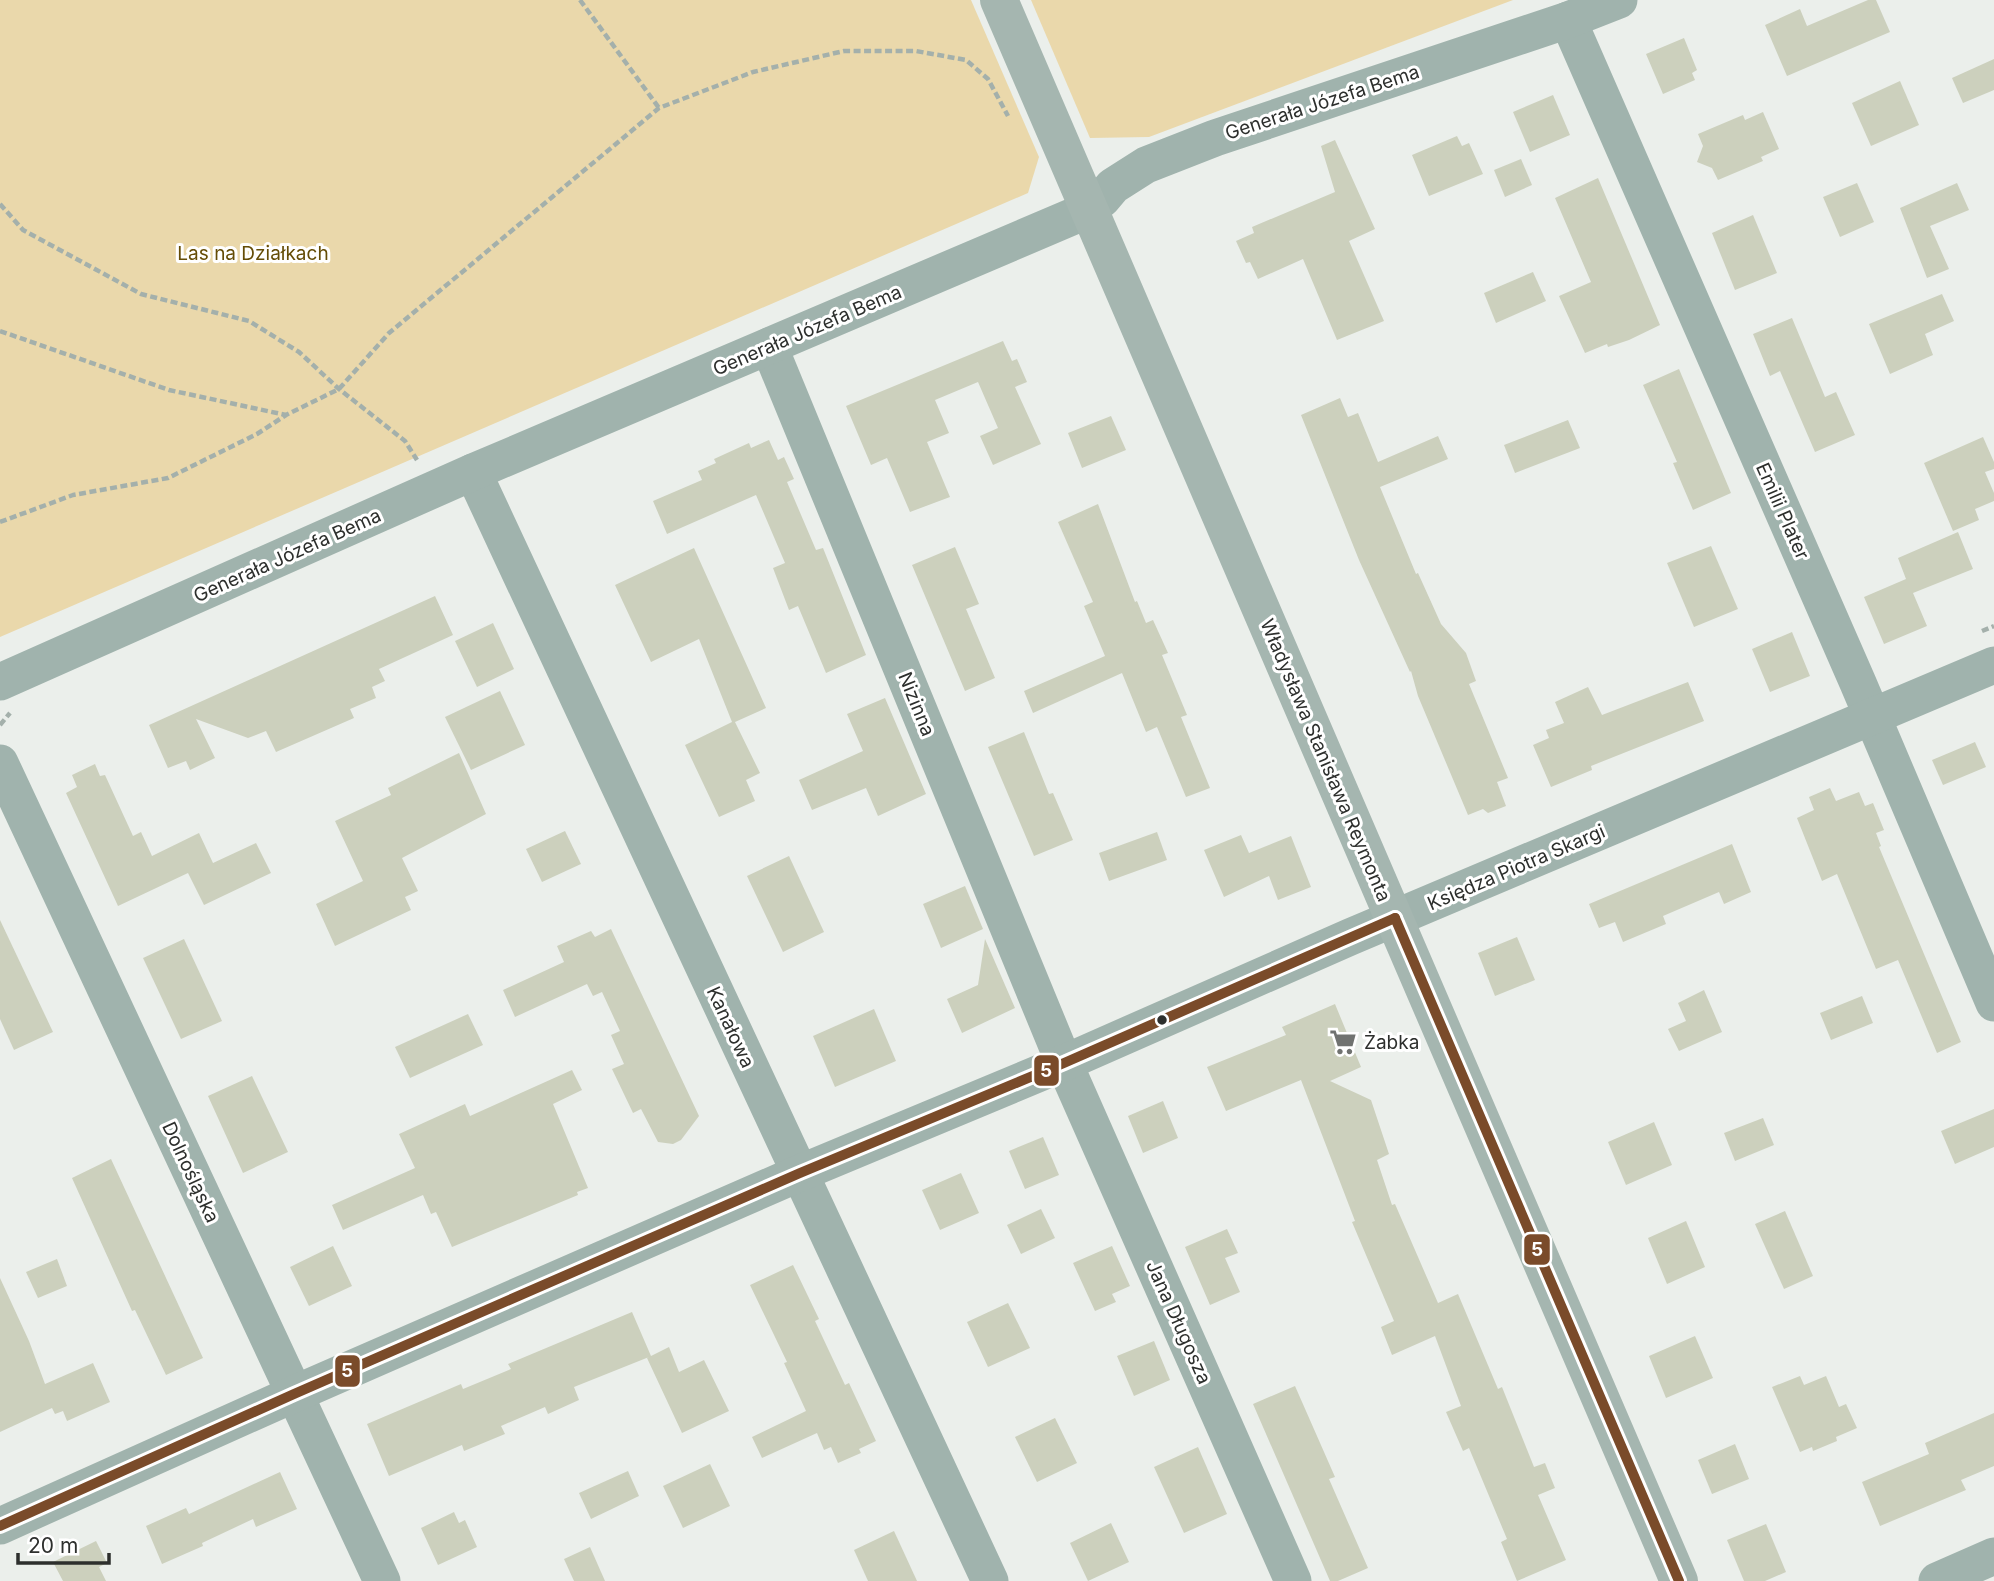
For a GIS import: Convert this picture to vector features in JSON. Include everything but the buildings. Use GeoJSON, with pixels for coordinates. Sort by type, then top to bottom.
{"type":"FeatureCollection","features":[{"type":"Feature","properties":{"kind":"main road","name":"Władysława Stanisława Reymonta"},"geometry":{"type":"LineString","coordinates":[[999,0],[1679,1581]]}},
{"type":"Feature","properties":{"kind":"street","name":"Generała Józefa Bema"},"geometry":{"type":"LineString","coordinates":[[0,682],[473,472],[1088,210],[1102,200],[1113,186],[1146,165],[1215,138],[1568,20],[1619,0]]}},
{"type":"Feature","properties":{"kind":"street","name":"Emilii Plater"},"geometry":{"type":"LineString","coordinates":[[1568,20],[1872,716],[1994,1003]]}},
{"type":"Feature","properties":{"kind":"street","name":"Nizinna"},"geometry":{"type":"LineString","coordinates":[[769,346],[1064,1063]]}},
{"type":"Feature","properties":{"kind":"street","name":"Kanałowa"},"geometry":{"type":"LineString","coordinates":[[473,472],[990,1581]]}},
{"type":"Feature","properties":{"kind":"street","name":"Księdza Piotra Skargi"},"geometry":{"type":"LineString","coordinates":[[0,1526],[800,1173],[1064,1063],[1395,918],[1994,665]]}},
{"type":"Feature","properties":{"kind":"street","name":"Dolnośląska"},"geometry":{"type":"LineString","coordinates":[[0,763],[382,1581]]}},
{"type":"Feature","properties":{"kind":"street","name":"Jana Długosza"},"geometry":{"type":"LineString","coordinates":[[1064,1063],[1293,1581]]}},
{"type":"Feature","properties":{"kind":"street"},"geometry":{"type":"LineString","coordinates":[[1937,1581],[1994,1556]]}},
{"type":"Feature","properties":{"kind":"path"},"geometry":{"type":"LineString","coordinates":[[580,0],[659,108]]}},
{"type":"Feature","properties":{"kind":"path"},"geometry":{"type":"LineString","coordinates":[[0,522],[73,495],[167,478],[257,434],[286,415],[339,389],[389,333],[659,108],[753,72],[844,51],[916,51],[966,60],[988,79],[1011,120]]}},
{"type":"Feature","properties":{"kind":"path"},"geometry":{"type":"LineString","coordinates":[[0,204],[23,230],[141,293],[249,321],[299,352],[339,389],[405,441],[436,489]]}},
{"type":"Feature","properties":{"kind":"path"},"geometry":{"type":"LineString","coordinates":[[0,331],[169,390],[286,415]]}},
{"type":"Feature","properties":{"kind":"green space","name":"Las na Działkach"},"geometry":{"type":"Polygon","coordinates":[[[0,0],[971,0],[1039,157],[1028,193],[0,637],[0,0]]]}},
{"type":"Feature","properties":{"kind":"green space"},"geometry":{"type":"Polygon","coordinates":[[[1031,0],[1513,0],[1149,137],[1090,138],[1031,0]]]}},
{"type":"Feature","properties":{"kind":"transit line","name":"5"},"geometry":{"type":"LineString","coordinates":[[1395,918],[1679,1581]]}},
{"type":"Feature","properties":{"kind":"transit line","name":"5"},"geometry":{"type":"LineString","coordinates":[[0,1526],[800,1173],[1064,1063],[1395,918]]}},
{"type":"Feature","properties":{"kind":"place","name":"Żabka"},"geometry":{"type":"Point","coordinates":[1343,1042]}}]}
